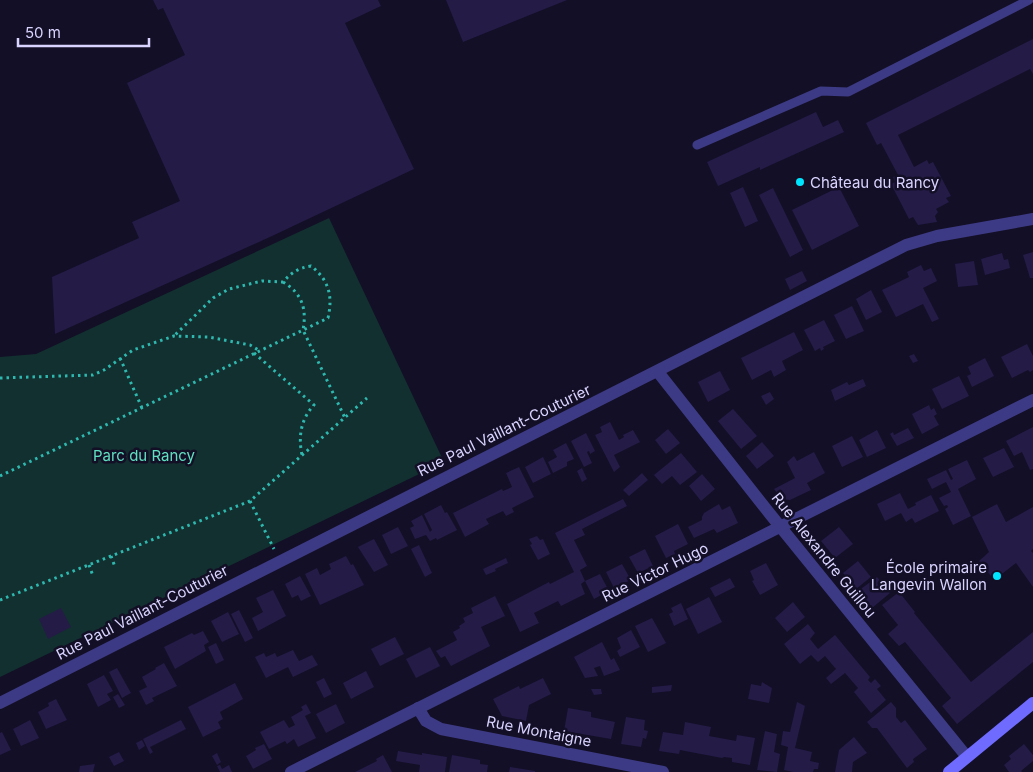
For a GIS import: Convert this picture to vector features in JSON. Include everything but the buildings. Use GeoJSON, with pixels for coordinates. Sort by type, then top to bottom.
{"type":"FeatureCollection","features":[{"type":"Feature","properties":{"kind":"street","name":"Rue Paul Vaillant-Couturier"},"geometry":{"type":"LineString","coordinates":[[0,703],[279,560],[658,372],[906,245],[937,236],[1033,219]]}},
{"type":"Feature","properties":{"kind":"street","name":"Rue Alexandre Guillou"},"geometry":{"type":"LineString","coordinates":[[658,372],[781,528],[967,757]]}},
{"type":"Feature","properties":{"kind":"street","name":"Rue Victor Hugo"},"geometry":{"type":"LineString","coordinates":[[291,772],[1033,400]]}},
{"type":"Feature","properties":{"kind":"street"},"geometry":{"type":"LineString","coordinates":[[949,772],[1033,703]]}},
{"type":"Feature","properties":{"kind":"street","name":"Rue Montaigne"},"geometry":{"type":"LineString","coordinates":[[418,708],[426,721],[441,729],[663,772]]}},
{"type":"Feature","properties":{"kind":"lane"},"geometry":{"type":"LineString","coordinates":[[697,145],[821,91],[848,92],[1029,0]]}},
{"type":"Feature","properties":{"kind":"path"},"geometry":{"type":"LineString","coordinates":[[0,476],[328,318],[331,304],[328,287],[322,275],[311,266],[291,273],[283,282]]}},
{"type":"Feature","properties":{"kind":"path"},"geometry":{"type":"LineString","coordinates":[[174,336],[212,298],[228,290],[262,281],[283,282],[293,287],[303,306],[305,317],[303,330],[345,418]]}},
{"type":"Feature","properties":{"kind":"path"},"geometry":{"type":"LineString","coordinates":[[0,378],[93,375],[104,370],[133,350],[174,336],[209,337],[250,345],[260,351]]}},
{"type":"Feature","properties":{"kind":"path"},"geometry":{"type":"LineString","coordinates":[[254,354],[314,405],[308,411],[301,429],[302,455]]}},
{"type":"Feature","properties":{"kind":"path"},"geometry":{"type":"LineString","coordinates":[[120,358],[142,408]]}},
{"type":"Feature","properties":{"kind":"path"},"geometry":{"type":"LineString","coordinates":[[0,600],[250,501],[367,398]]}},
{"type":"Feature","properties":{"kind":"path"},"geometry":{"type":"LineString","coordinates":[[250,501],[276,554]]}},
{"type":"Feature","properties":{"kind":"path"},"geometry":{"type":"LineString","coordinates":[[111,556],[115,567]]}},
{"type":"Feature","properties":{"kind":"path"},"geometry":{"type":"LineString","coordinates":[[89,565],[93,576]]}},
{"type":"Feature","properties":{"kind":"green space","name":"Parc du Rancy"},"geometry":{"type":"Polygon","coordinates":[[[329,218],[444,462],[0,677],[0,357],[36,354],[329,218]]]}},
{"type":"Feature","properties":{"kind":"place","name":"Château du Rancy"},"geometry":{"type":"Point","coordinates":[800,182]}},
{"type":"Feature","properties":{"kind":"place","name":"École primaire Langevin Wallon"},"geometry":{"type":"Point","coordinates":[997,576]}}]}
